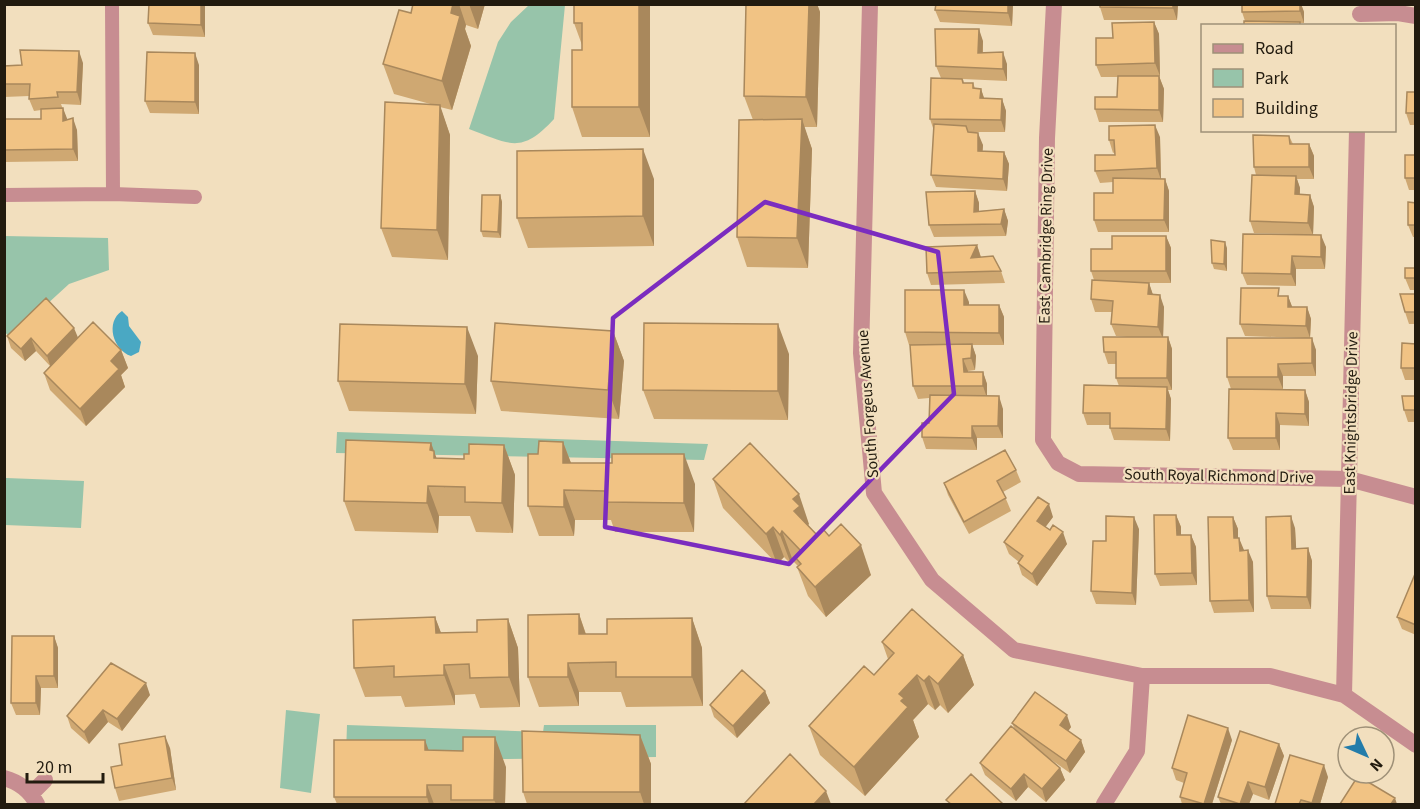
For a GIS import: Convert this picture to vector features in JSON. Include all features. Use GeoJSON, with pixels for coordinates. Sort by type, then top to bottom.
{"type":"FeatureCollection","features":[{"type":"Feature","properties":{"kind":"street","name":"South Forgeus Avenue"},"geometry":{"type":"LineString","coordinates":[[870,4],[861,353],[874,493],[932,580],[1014,650],[1142,676],[1270,676],[1344,695],[1416,745]]}},
{"type":"Feature","properties":{"kind":"street","name":"East Cambridge Ring Drive"},"geometry":{"type":"LineString","coordinates":[[1054,4],[1047,138],[1043,440],[1058,463]]}},
{"type":"Feature","properties":{"kind":"street"},"geometry":{"type":"LineString","coordinates":[[1360,15],[1398,13],[1416,16]]}},
{"type":"Feature","properties":{"kind":"street","name":"East Knightsbridge Drive"},"geometry":{"type":"LineString","coordinates":[[1344,695],[1358,132]]}},
{"type":"Feature","properties":{"kind":"street","name":"South Royal Richmond Drive"},"geometry":{"type":"LineString","coordinates":[[1058,463],[1079,474],[1349,479],[1416,497]]}},
{"type":"Feature","properties":{"kind":"street"},"geometry":{"type":"LineString","coordinates":[[1104,804],[1137,751],[1142,676]]}},
{"type":"Feature","properties":{"kind":"street"},"geometry":{"type":"LineString","coordinates":[[4,778],[21,786],[34,799],[45,780]]}},
{"type":"Feature","properties":{"kind":"lane"},"geometry":{"type":"LineString","coordinates":[[112,4],[112,194]]}},
{"type":"Feature","properties":{"kind":"lane"},"geometry":{"type":"LineString","coordinates":[[4,195],[112,194],[195,197]]}},
{"type":"Feature","properties":{"kind":"highlighted area"},"geometry":{"type":"Polygon","coordinates":[[[765,202],[938,252],[954,394],[789,564],[605,527],[613,318],[765,202]]]}},
{"type":"Feature","properties":{"kind":"green space"},"geometry":{"type":"Polygon","coordinates":[[[529,5],[565,5],[554,119],[533,138],[523,142],[505,142],[469,129],[498,42],[511,22],[529,5]]]}},
{"type":"Feature","properties":{"kind":"green space"},"geometry":{"type":"Polygon","coordinates":[[[4,236],[108,238],[109,270],[69,284],[10,338],[5,332],[4,236]]]}},
{"type":"Feature","properties":{"kind":"green space"},"geometry":{"type":"Polygon","coordinates":[[[337,432],[708,444],[704,460],[336,453],[337,432]]]}},
{"type":"Feature","properties":{"kind":"green space"},"geometry":{"type":"Polygon","coordinates":[[[6,478],[84,481],[81,528],[5,525],[6,478]]]}},
{"type":"Feature","properties":{"kind":"green space"},"geometry":{"type":"Polygon","coordinates":[[[286,710],[320,714],[311,793],[280,788],[286,710]]]}},
{"type":"Feature","properties":{"kind":"green space"},"geometry":{"type":"Polygon","coordinates":[[[347,725],[543,732],[544,725],[656,725],[656,757],[501,759],[346,754],[347,725]]]}},
{"type":"Feature","properties":{"kind":"water"},"geometry":{"type":"Polygon","coordinates":[[[122,311],[128,317],[129,326],[141,342],[139,352],[131,356],[120,348],[113,335],[114,322],[122,311]]]}},
{"type":"Feature","properties":{"kind":"building"},"geometry":{"type":"Polygon","coordinates":[[[149,4],[201,4],[201,25],[148,23],[149,4]]]}},
{"type":"Feature","properties":{"kind":"building"},"geometry":{"type":"Polygon","coordinates":[[[413,4],[453,4],[451,13],[460,16],[442,81],[383,64],[399,10],[411,13],[413,4]]]}},
{"type":"Feature","properties":{"kind":"building"},"geometry":{"type":"Polygon","coordinates":[[[574,4],[639,4],[639,107],[572,107],[572,50],[582,50],[582,23],[574,23],[574,4]]]}},
{"type":"Feature","properties":{"kind":"building"},"geometry":{"type":"Polygon","coordinates":[[[746,4],[809,4],[806,97],[744,96],[746,4]]]}},
{"type":"Feature","properties":{"kind":"building"},"geometry":{"type":"Polygon","coordinates":[[[936,4],[1008,4],[1008,13],[935,10],[936,4]]]}},
{"type":"Feature","properties":{"kind":"building"},"geometry":{"type":"Polygon","coordinates":[[[1100,4],[1173,4],[1173,8],[1100,7],[1100,4]]]}},
{"type":"Feature","properties":{"kind":"building"},"geometry":{"type":"Polygon","coordinates":[[[1242,4],[1300,4],[1300,11],[1242,12],[1242,4]]]}},
{"type":"Feature","properties":{"kind":"building"},"geometry":{"type":"Polygon","coordinates":[[[1244,21],[1300,22],[1300,24],[1244,24],[1244,21]]]}},
{"type":"Feature","properties":{"kind":"building"},"geometry":{"type":"Polygon","coordinates":[[[1154,22],[1155,63],[1096,65],[1096,38],[1113,38],[1112,23],[1154,22]]]}},
{"type":"Feature","properties":{"kind":"building"},"geometry":{"type":"Polygon","coordinates":[[[935,29],[979,29],[978,53],[1003,52],[1003,69],[936,66],[935,29]]]}},
{"type":"Feature","properties":{"kind":"building"},"geometry":{"type":"Polygon","coordinates":[[[20,50],[79,51],[77,92],[57,92],[58,97],[29,99],[30,84],[4,84],[4,66],[22,65],[20,50]]]}},
{"type":"Feature","properties":{"kind":"building"},"geometry":{"type":"Polygon","coordinates":[[[147,52],[195,53],[195,102],[145,101],[147,52]]]}},
{"type":"Feature","properties":{"kind":"building"},"geometry":{"type":"Polygon","coordinates":[[[1118,76],[1159,76],[1159,110],[1095,109],[1095,97],[1117,97],[1118,76]]]}},
{"type":"Feature","properties":{"kind":"building"},"geometry":{"type":"Polygon","coordinates":[[[931,78],[962,79],[963,83],[973,83],[973,88],[981,89],[980,98],[1002,99],[1001,120],[930,119],[931,78]]]}},
{"type":"Feature","properties":{"kind":"building"},"geometry":{"type":"Polygon","coordinates":[[[1407,92],[1416,92],[1416,113],[1406,113],[1407,92]]]}},
{"type":"Feature","properties":{"kind":"building"},"geometry":{"type":"Polygon","coordinates":[[[385,102],[440,105],[437,230],[381,228],[385,102]]]}},
{"type":"Feature","properties":{"kind":"building"},"geometry":{"type":"Polygon","coordinates":[[[63,108],[63,121],[73,118],[73,149],[4,150],[4,119],[41,119],[41,109],[63,108]]]}},
{"type":"Feature","properties":{"kind":"building"},"geometry":{"type":"Polygon","coordinates":[[[802,119],[797,238],[737,237],[739,120],[802,119]]]}},
{"type":"Feature","properties":{"kind":"building"},"geometry":{"type":"Polygon","coordinates":[[[934,124],[966,126],[968,132],[978,133],[978,151],[1004,152],[1003,179],[931,175],[934,124]]]}},
{"type":"Feature","properties":{"kind":"building"},"geometry":{"type":"Polygon","coordinates":[[[1155,125],[1157,168],[1095,171],[1095,155],[1115,155],[1114,140],[1109,140],[1109,126],[1155,125]]]}},
{"type":"Feature","properties":{"kind":"building"},"geometry":{"type":"Polygon","coordinates":[[[1253,135],[1289,136],[1290,144],[1309,144],[1309,167],[1254,167],[1253,135]]]}},
{"type":"Feature","properties":{"kind":"building"},"geometry":{"type":"Polygon","coordinates":[[[643,149],[643,216],[517,218],[517,151],[643,149]]]}},
{"type":"Feature","properties":{"kind":"building"},"geometry":{"type":"Polygon","coordinates":[[[1405,155],[1416,155],[1416,178],[1405,178],[1405,155]]]}},
{"type":"Feature","properties":{"kind":"building"},"geometry":{"type":"Polygon","coordinates":[[[1252,175],[1296,176],[1295,194],[1310,195],[1308,223],[1250,221],[1252,175]]]}},
{"type":"Feature","properties":{"kind":"building"},"geometry":{"type":"Polygon","coordinates":[[[1113,178],[1165,179],[1164,220],[1094,220],[1094,193],[1113,193],[1113,178]]]}},
{"type":"Feature","properties":{"kind":"building"},"geometry":{"type":"Polygon","coordinates":[[[975,191],[974,212],[1004,209],[1001,224],[929,225],[926,192],[975,191]]]}},
{"type":"Feature","properties":{"kind":"building"},"geometry":{"type":"Polygon","coordinates":[[[482,195],[500,195],[498,232],[481,231],[482,195]]]}},
{"type":"Feature","properties":{"kind":"building"},"geometry":{"type":"Polygon","coordinates":[[[1408,202],[1416,203],[1416,225],[1408,225],[1408,202]]]}},
{"type":"Feature","properties":{"kind":"building"},"geometry":{"type":"Polygon","coordinates":[[[1243,234],[1321,235],[1321,257],[1292,256],[1291,274],[1242,273],[1243,234]]]}},
{"type":"Feature","properties":{"kind":"building"},"geometry":{"type":"Polygon","coordinates":[[[1112,236],[1166,236],[1166,271],[1091,271],[1091,249],[1112,249],[1112,236]]]}},
{"type":"Feature","properties":{"kind":"building"},"geometry":{"type":"Polygon","coordinates":[[[1211,240],[1225,242],[1224,264],[1212,263],[1211,240]]]}},
{"type":"Feature","properties":{"kind":"building"},"geometry":{"type":"Polygon","coordinates":[[[977,245],[971,258],[993,256],[1001,271],[927,273],[926,247],[977,245]]]}},
{"type":"Feature","properties":{"kind":"building"},"geometry":{"type":"Polygon","coordinates":[[[1405,268],[1416,268],[1416,278],[1405,278],[1405,268]]]}},
{"type":"Feature","properties":{"kind":"building"},"geometry":{"type":"Polygon","coordinates":[[[1092,280],[1149,283],[1148,294],[1160,295],[1158,327],[1111,324],[1113,301],[1091,299],[1092,280]]]}},
{"type":"Feature","properties":{"kind":"building"},"geometry":{"type":"Polygon","coordinates":[[[1241,288],[1279,288],[1278,296],[1288,296],[1288,307],[1307,307],[1306,326],[1240,324],[1241,288]]]}},
{"type":"Feature","properties":{"kind":"building"},"geometry":{"type":"Polygon","coordinates":[[[905,290],[964,290],[964,305],[999,305],[999,333],[905,332],[905,290]]]}},
{"type":"Feature","properties":{"kind":"building"},"geometry":{"type":"Polygon","coordinates":[[[1400,294],[1416,294],[1416,312],[1405,312],[1400,294]]]}},
{"type":"Feature","properties":{"kind":"building"},"geometry":{"type":"Polygon","coordinates":[[[46,298],[74,328],[47,356],[31,338],[21,349],[7,336],[46,298]]]}},
{"type":"Feature","properties":{"kind":"building"},"geometry":{"type":"Polygon","coordinates":[[[93,322],[121,350],[111,361],[119,369],[80,409],[44,373],[93,322]]]}},
{"type":"Feature","properties":{"kind":"building"},"geometry":{"type":"Polygon","coordinates":[[[495,323],[613,331],[608,390],[491,381],[495,323]]]}},
{"type":"Feature","properties":{"kind":"building"},"geometry":{"type":"Polygon","coordinates":[[[644,323],[778,324],[778,391],[643,390],[644,323]]]}},
{"type":"Feature","properties":{"kind":"building"},"geometry":{"type":"Polygon","coordinates":[[[340,324],[467,327],[465,384],[338,381],[340,324]]]}},
{"type":"Feature","properties":{"kind":"building"},"geometry":{"type":"Polygon","coordinates":[[[1103,337],[1168,337],[1167,378],[1116,378],[1116,352],[1104,352],[1103,337]]]}},
{"type":"Feature","properties":{"kind":"building"},"geometry":{"type":"Polygon","coordinates":[[[1227,338],[1312,338],[1312,363],[1278,364],[1278,377],[1227,377],[1227,338]]]}},
{"type":"Feature","properties":{"kind":"building"},"geometry":{"type":"Polygon","coordinates":[[[1402,343],[1416,344],[1416,368],[1401,368],[1402,343]]]}},
{"type":"Feature","properties":{"kind":"building"},"geometry":{"type":"Polygon","coordinates":[[[972,344],[971,358],[963,359],[964,372],[983,372],[983,386],[913,386],[910,345],[972,344]]]}},
{"type":"Feature","properties":{"kind":"building"},"geometry":{"type":"Polygon","coordinates":[[[1084,385],[1167,387],[1166,429],[1110,428],[1110,413],[1083,413],[1084,385]]]}},
{"type":"Feature","properties":{"kind":"building"},"geometry":{"type":"Polygon","coordinates":[[[1229,389],[1305,390],[1305,414],[1276,413],[1276,438],[1228,438],[1229,389]]]}},
{"type":"Feature","properties":{"kind":"building"},"geometry":{"type":"Polygon","coordinates":[[[930,395],[999,396],[998,426],[972,426],[972,438],[922,437],[922,423],[929,423],[930,395]]]}},
{"type":"Feature","properties":{"kind":"building"},"geometry":{"type":"Polygon","coordinates":[[[1402,396],[1416,396],[1416,410],[1404,410],[1402,396]]]}},
{"type":"Feature","properties":{"kind":"building"},"geometry":{"type":"Polygon","coordinates":[[[346,440],[431,443],[430,450],[434,451],[434,458],[464,459],[464,454],[469,454],[469,444],[504,445],[502,503],[465,502],[465,487],[428,486],[427,503],[344,501],[346,440]]]}},
{"type":"Feature","properties":{"kind":"building"},"geometry":{"type":"Polygon","coordinates":[[[539,441],[563,442],[563,463],[612,463],[612,454],[684,454],[684,503],[605,502],[605,491],[564,490],[564,507],[528,506],[528,454],[538,454],[539,441]]]}},
{"type":"Feature","properties":{"kind":"building"},"geometry":{"type":"Polygon","coordinates":[[[750,443],[799,494],[793,499],[800,506],[794,511],[817,535],[823,529],[829,536],[841,524],[861,545],[815,587],[797,567],[801,564],[795,557],[801,551],[782,531],[780,535],[773,527],[766,534],[713,479],[750,443]]]}},
{"type":"Feature","properties":{"kind":"building"},"geometry":{"type":"Polygon","coordinates":[[[1005,450],[1016,470],[997,481],[1006,498],[964,522],[944,483],[1005,450]]]}},
{"type":"Feature","properties":{"kind":"building"},"geometry":{"type":"Polygon","coordinates":[[[1038,497],[1049,504],[1037,521],[1050,530],[1053,525],[1063,532],[1032,574],[1018,563],[1023,556],[1004,542],[1038,497]]]}},
{"type":"Feature","properties":{"kind":"building"},"geometry":{"type":"Polygon","coordinates":[[[1154,515],[1176,515],[1177,535],[1191,535],[1192,573],[1155,574],[1154,515]]]}},
{"type":"Feature","properties":{"kind":"building"},"geometry":{"type":"Polygon","coordinates":[[[1106,516],[1134,517],[1132,593],[1091,591],[1093,541],[1106,541],[1106,516]]]}},
{"type":"Feature","properties":{"kind":"building"},"geometry":{"type":"Polygon","coordinates":[[[1291,516],[1292,549],[1308,548],[1307,597],[1267,596],[1266,517],[1291,516]]]}},
{"type":"Feature","properties":{"kind":"building"},"geometry":{"type":"Polygon","coordinates":[[[1208,517],[1233,517],[1234,538],[1239,538],[1240,551],[1248,550],[1249,600],[1210,601],[1208,517]]]}},
{"type":"Feature","properties":{"kind":"building"},"geometry":{"type":"Polygon","coordinates":[[[1416,574],[1416,625],[1397,617],[1416,574]]]}},
{"type":"Feature","properties":{"kind":"building"},"geometry":{"type":"Polygon","coordinates":[[[912,609],[963,655],[938,684],[929,676],[924,681],[917,675],[899,694],[904,698],[901,701],[908,707],[854,767],[809,726],[864,666],[874,675],[894,653],[882,642],[912,609]]]}},
{"type":"Feature","properties":{"kind":"building"},"geometry":{"type":"Polygon","coordinates":[[[579,614],[579,634],[607,634],[607,619],[692,618],[692,677],[616,677],[616,662],[568,663],[568,677],[528,677],[528,615],[579,614]]]}},
{"type":"Feature","properties":{"kind":"building"},"geometry":{"type":"Polygon","coordinates":[[[435,617],[436,633],[477,632],[477,620],[508,619],[509,677],[470,678],[469,664],[444,665],[444,675],[394,677],[394,666],[354,668],[353,620],[435,617]]]}},
{"type":"Feature","properties":{"kind":"building"},"geometry":{"type":"Polygon","coordinates":[[[12,636],[54,636],[54,676],[36,676],[36,703],[11,703],[12,636]]]}},
{"type":"Feature","properties":{"kind":"building"},"geometry":{"type":"Polygon","coordinates":[[[111,663],[146,683],[117,719],[103,710],[84,732],[67,716],[111,663]]]}},
{"type":"Feature","properties":{"kind":"building"},"geometry":{"type":"Polygon","coordinates":[[[742,670],[765,691],[733,726],[710,705],[742,670]]]}},
{"type":"Feature","properties":{"kind":"building"},"geometry":{"type":"Polygon","coordinates":[[[1035,692],[1067,715],[1060,725],[1081,740],[1066,761],[1012,723],[1035,692]]]}},
{"type":"Feature","properties":{"kind":"building"},"geometry":{"type":"Polygon","coordinates":[[[1188,715],[1228,728],[1204,804],[1180,797],[1187,773],[1172,768],[1188,715]]]}},
{"type":"Feature","properties":{"kind":"building"},"geometry":{"type":"Polygon","coordinates":[[[1011,726],[1060,768],[1042,789],[1024,774],[1011,789],[980,763],[1011,726]]]}},
{"type":"Feature","properties":{"kind":"building"},"geometry":{"type":"Polygon","coordinates":[[[522,731],[640,735],[640,792],[523,792],[522,731]]]}},
{"type":"Feature","properties":{"kind":"building"},"geometry":{"type":"Polygon","coordinates":[[[1240,731],[1279,744],[1265,787],[1248,782],[1240,804],[1218,797],[1240,731]]]}},
{"type":"Feature","properties":{"kind":"building"},"geometry":{"type":"Polygon","coordinates":[[[165,736],[172,778],[115,788],[111,767],[122,765],[119,744],[165,736]]]}},
{"type":"Feature","properties":{"kind":"building"},"geometry":{"type":"Polygon","coordinates":[[[463,737],[495,737],[494,800],[451,800],[451,785],[427,785],[427,797],[334,797],[334,740],[425,740],[425,750],[463,751],[463,737]]]}},
{"type":"Feature","properties":{"kind":"building"},"geometry":{"type":"Polygon","coordinates":[[[790,754],[826,791],[814,804],[744,804],[790,754]]]}},
{"type":"Feature","properties":{"kind":"building"},"geometry":{"type":"Polygon","coordinates":[[[1290,755],[1324,765],[1312,803],[1301,800],[1299,804],[1275,804],[1290,755]]]}},
{"type":"Feature","properties":{"kind":"building"},"geometry":{"type":"Polygon","coordinates":[[[971,774],[1003,804],[951,804],[946,800],[971,774]]]}},
{"type":"Feature","properties":{"kind":"building"},"geometry":{"type":"Polygon","coordinates":[[[1352,785],[1373,785],[1395,798],[1391,804],[1340,804],[1352,785]]]}}]}
